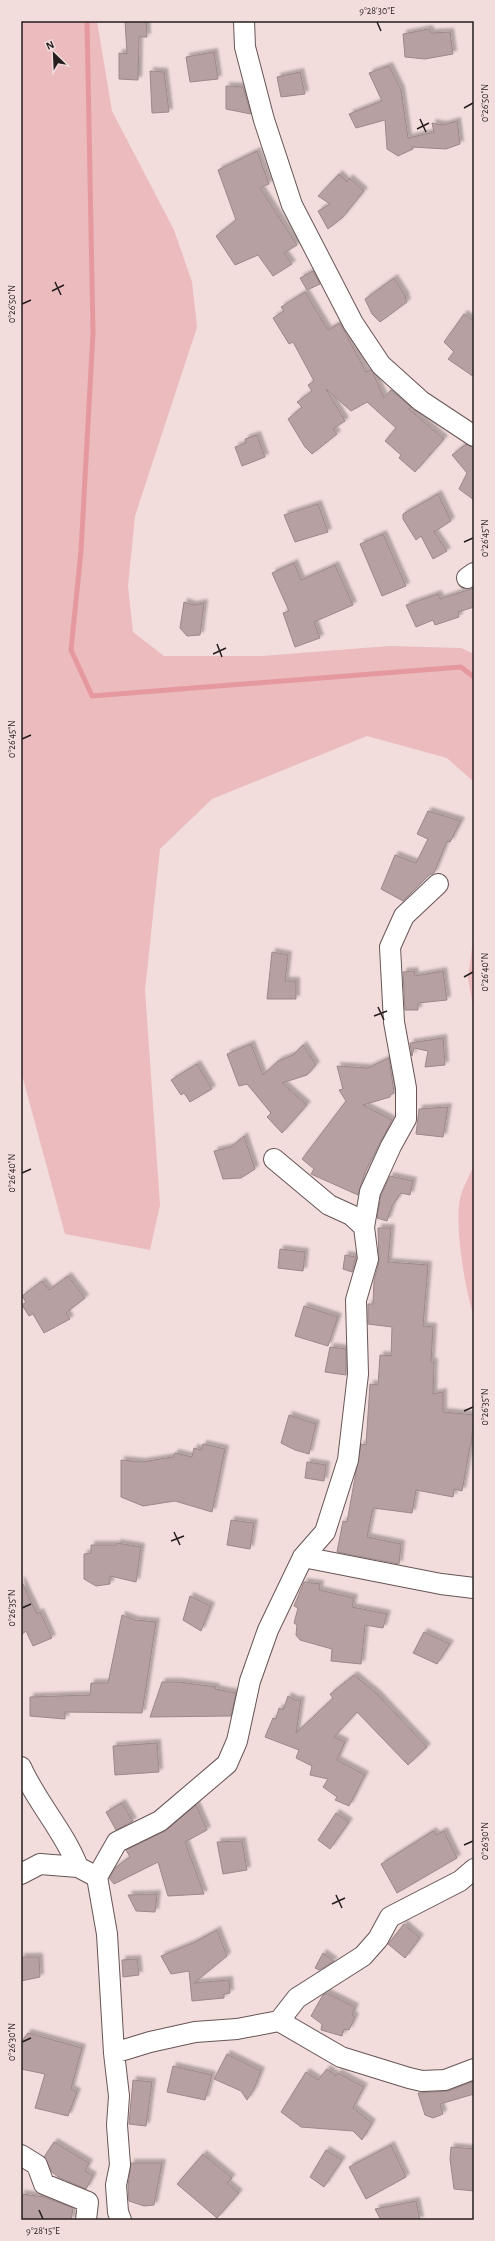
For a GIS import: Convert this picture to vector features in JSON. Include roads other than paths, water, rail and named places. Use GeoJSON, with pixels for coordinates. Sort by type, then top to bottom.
{"type":"FeatureCollection","features":[{"type":"Feature","properties":{"kind":"street"},"geometry":{"type":"LineString","coordinates":[[244,21],[246,48],[257,91],[292,205],[353,323],[380,365],[421,401],[474,436]]}},
{"type":"Feature","properties":{"kind":"street"},"geometry":{"type":"LineString","coordinates":[[122,2220],[118,2212],[116,2185],[120,2165],[116,2124],[118,2096],[107,1934],[97,1877],[117,1842],[160,1821],[227,1764],[237,1741],[250,1681],[268,1630],[303,1557],[326,1532],[348,1460],[358,1374],[356,1300],[368,1259],[364,1227],[370,1192],[390,1146],[406,1119],[406,1088],[394,1022],[390,947],[404,916],[438,884]]}},
{"type":"Feature","properties":{"kind":"street"},"geometry":{"type":"LineString","coordinates":[[274,1159],[329,1205],[351,1215],[364,1227]]}},
{"type":"Feature","properties":{"kind":"street"},"geometry":{"type":"LineString","coordinates":[[303,1557],[441,1584],[474,1588]]}},
{"type":"Feature","properties":{"kind":"street"},"geometry":{"type":"LineString","coordinates":[[21,1767],[27,1781],[70,1846],[78,1868]]}},
{"type":"Feature","properties":{"kind":"street"},"geometry":{"type":"LineString","coordinates":[[21,1874],[40,1864],[78,1868],[97,1877]]}},
{"type":"Feature","properties":{"kind":"street"},"geometry":{"type":"LineString","coordinates":[[279,2021],[297,1998],[363,1956],[378,1939],[390,1917],[460,1881],[474,1870]]}},
{"type":"Feature","properties":{"kind":"street"},"geometry":{"type":"LineString","coordinates":[[114,2053],[150,2042],[195,2032],[237,2029],[279,2021],[341,2057],[409,2078],[422,2081],[445,2080],[474,2069]]}},
{"type":"Feature","properties":{"kind":"street"},"geometry":{"type":"LineString","coordinates":[[21,2156],[37,2165],[44,2184],[88,2202],[86,2220]]}},
{"type":"Feature","properties":{"kind":"waterway"},"geometry":{"type":"LineString","coordinates":[[87,21],[93,333],[81,551],[71,650],[92,696],[461,667],[474,677]]}}]}
